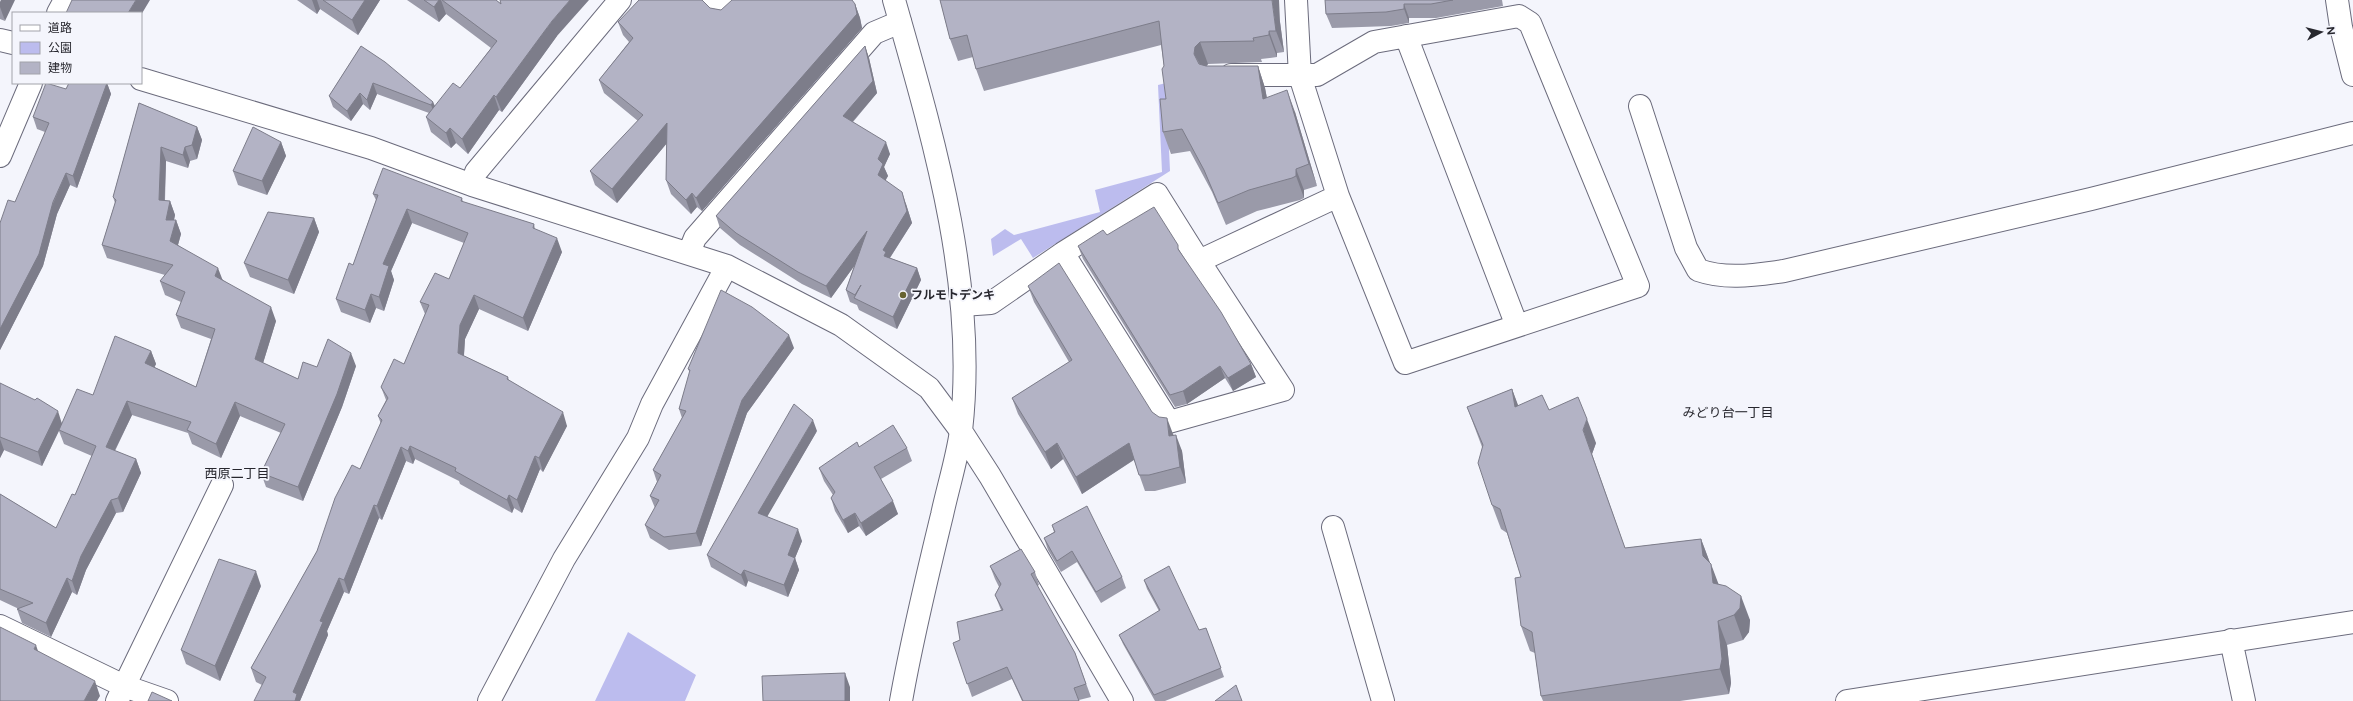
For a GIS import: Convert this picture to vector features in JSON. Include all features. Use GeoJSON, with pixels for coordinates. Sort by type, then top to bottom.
{"type":"FeatureCollection","features":[{"type":"Feature","properties":{"kind":"street"},"geometry":{"type":"LineString","coordinates":[[59,12],[65,0]]}},
{"type":"Feature","properties":{"kind":"street"},"geometry":{"type":"LineString","coordinates":[[472,185],[476,172],[620,0]]}},
{"type":"Feature","properties":{"kind":"street"},"geometry":{"type":"LineString","coordinates":[[710,0],[723,12],[734,0]]}},
{"type":"Feature","properties":{"kind":"street"},"geometry":{"type":"LineString","coordinates":[[894,0],[940,174],[962,305],[964,357],[961,431],[911,649],[901,701]]}},
{"type":"Feature","properties":{"kind":"street"},"geometry":{"type":"LineString","coordinates":[[1214,75],[1300,76],[1317,75],[1374,42],[1519,16],[1530,23],[1638,286],[1405,363],[1338,196],[1300,76],[1296,0]]}},
{"type":"Feature","properties":{"kind":"street"},"geometry":{"type":"LineString","coordinates":[[2337,0],[2341,28],[2353,75]]}},
{"type":"Feature","properties":{"kind":"street"},"geometry":{"type":"LineString","coordinates":[[689,253],[695,238],[874,33],[900,22]]}},
{"type":"Feature","properties":{"kind":"street"},"geometry":{"type":"LineString","coordinates":[[1406,36],[1516,326]]}},
{"type":"Feature","properties":{"kind":"street"},"geometry":{"type":"LineString","coordinates":[[0,40],[12,43]]}},
{"type":"Feature","properties":{"kind":"street"},"geometry":{"type":"LineString","coordinates":[[142,79],[371,148],[472,185],[727,266],[841,325],[929,388],[961,431],[990,476],[1122,701]]}},
{"type":"Feature","properties":{"kind":"street"},"geometry":{"type":"LineString","coordinates":[[0,156],[31,84]]}},
{"type":"Feature","properties":{"kind":"street"},"geometry":{"type":"LineString","coordinates":[[1640,106],[1686,248],[1698,270],[1713,276],[1746,277],[1784,270],[2099,197],[2353,133]]}},
{"type":"Feature","properties":{"kind":"street"},"geometry":{"type":"LineString","coordinates":[[962,305],[991,303],[1063,253],[1157,194],[1283,390],[1169,422],[1063,253]]}},
{"type":"Feature","properties":{"kind":"street"},"geometry":{"type":"LineString","coordinates":[[1199,261],[1338,196]]}},
{"type":"Feature","properties":{"kind":"street"},"geometry":{"type":"LineString","coordinates":[[489,701],[564,559],[638,438],[652,404],[727,266]]}},
{"type":"Feature","properties":{"kind":"street"},"geometry":{"type":"LineString","coordinates":[[121,694],[222,485]]}},
{"type":"Feature","properties":{"kind":"street"},"geometry":{"type":"LineString","coordinates":[[1334,527],[1383,701]]}},
{"type":"Feature","properties":{"kind":"street"},"geometry":{"type":"LineString","coordinates":[[1847,701],[1916,696],[2231,640],[2353,622]]}},
{"type":"Feature","properties":{"kind":"street"},"geometry":{"type":"LineString","coordinates":[[0,626],[121,694],[167,701]]}},
{"type":"Feature","properties":{"kind":"street"},"geometry":{"type":"LineString","coordinates":[[2231,640],[2244,701]]}},
{"type":"Feature","properties":{"kind":"green space"},"geometry":{"type":"Polygon","coordinates":[[[1166,83],[1170,171],[1033,258],[1021,239],[993,256],[991,239],[1005,229],[1014,235],[1100,212],[1095,190],[1162,172],[1158,85],[1166,83]]]}},
{"type":"Feature","properties":{"kind":"green space"},"geometry":{"type":"Polygon","coordinates":[[[628,632],[696,675],[685,701],[595,701],[628,632]]]}},
{"type":"Feature","properties":{"kind":"building"},"geometry":{"type":"Polygon","coordinates":[[[72,0],[136,0],[129,12],[66,12],[72,0]]]}},
{"type":"Feature","properties":{"kind":"building"},"geometry":{"type":"Polygon","coordinates":[[[323,0],[365,0],[352,20],[323,0]]]}},
{"type":"Feature","properties":{"kind":"building"},"geometry":{"type":"Polygon","coordinates":[[[424,0],[439,0],[434,7],[424,0]]]}},
{"type":"Feature","properties":{"kind":"building"},"geometry":{"type":"Polygon","coordinates":[[[442,0],[496,0],[501,4],[500,0],[570,0],[552,21],[496,97],[494,95],[462,139],[450,128],[446,133],[426,117],[453,83],[460,88],[497,41],[442,0]]]}},
{"type":"Feature","properties":{"kind":"building"},"geometry":{"type":"Polygon","coordinates":[[[639,0],[702,0],[710,8],[721,10],[732,0],[852,0],[855,4],[857,14],[696,198],[692,193],[686,200],[666,180],[667,123],[612,189],[590,171],[643,115],[599,80],[633,38],[618,22],[639,0]]]}},
{"type":"Feature","properties":{"kind":"building"},"geometry":{"type":"Polygon","coordinates":[[[940,0],[1272,0],[1276,31],[1269,31],[1269,35],[1253,38],[1254,41],[1200,42],[1195,47],[1194,54],[1199,64],[1206,66],[1258,66],[1263,99],[1287,90],[1309,164],[1296,169],[1296,176],[1292,178],[1249,190],[1218,203],[1204,170],[1182,129],[1163,132],[1160,99],[1166,99],[1162,69],[1164,66],[1159,21],[976,69],[967,35],[950,39],[940,0]]]}},
{"type":"Feature","properties":{"kind":"building"},"geometry":{"type":"Polygon","coordinates":[[[1325,0],[1453,0],[1431,4],[1404,4],[1404,9],[1386,12],[1326,14],[1325,0]]]}},
{"type":"Feature","properties":{"kind":"building"},"geometry":{"type":"Polygon","coordinates":[[[361,46],[385,62],[433,102],[431,105],[373,83],[367,100],[360,93],[347,111],[329,96],[361,46]]]}},
{"type":"Feature","properties":{"kind":"building"},"geometry":{"type":"Polygon","coordinates":[[[865,46],[873,81],[843,116],[886,142],[878,159],[883,164],[878,175],[902,192],[907,211],[883,250],[886,252],[884,256],[917,268],[893,317],[854,298],[861,285],[855,295],[846,290],[867,231],[826,286],[798,272],[736,233],[716,216],[865,46]]]}},
{"type":"Feature","properties":{"kind":"building"},"geometry":{"type":"Polygon","coordinates":[[[46,84],[66,89],[68,84],[107,84],[73,176],[66,173],[53,202],[39,254],[0,329],[0,223],[8,200],[15,202],[49,123],[33,117],[46,84]]]}},
{"type":"Feature","properties":{"kind":"building"},"geometry":{"type":"Polygon","coordinates":[[[139,103],[197,127],[192,145],[185,147],[183,155],[161,147],[159,200],[170,201],[166,220],[176,220],[170,241],[218,268],[215,276],[271,307],[255,359],[298,379],[303,362],[317,367],[328,339],[351,353],[337,394],[298,487],[261,473],[285,424],[235,402],[216,444],[187,430],[191,422],[127,401],[106,447],[136,459],[118,498],[111,500],[81,556],[72,581],[67,578],[46,623],[17,609],[33,603],[0,589],[0,494],[56,528],[72,494],[75,495],[96,446],[59,430],[77,389],[93,395],[115,336],[151,351],[145,363],[196,387],[215,329],[176,315],[185,292],[160,281],[173,265],[102,245],[116,200],[113,197],[139,103]]]}},
{"type":"Feature","properties":{"kind":"building"},"geometry":{"type":"Polygon","coordinates":[[[253,127],[281,142],[262,181],[233,171],[253,127]]]}},
{"type":"Feature","properties":{"kind":"building"},"geometry":{"type":"Polygon","coordinates":[[[383,168],[462,198],[461,201],[534,224],[533,228],[557,238],[523,318],[474,295],[460,325],[458,353],[508,377],[507,379],[563,412],[539,458],[535,456],[517,500],[509,495],[507,500],[455,471],[456,468],[410,446],[408,451],[401,447],[377,506],[374,505],[344,580],[339,578],[320,621],[323,622],[293,692],[297,694],[295,701],[254,701],[266,677],[251,668],[317,551],[335,498],[352,465],[360,469],[382,420],[378,416],[388,398],[381,387],[394,359],[404,364],[429,305],[420,302],[435,273],[449,279],[468,233],[407,209],[383,264],[389,266],[379,297],[371,294],[365,310],[336,299],[349,263],[353,265],[378,195],[373,194],[383,168]]]}},
{"type":"Feature","properties":{"kind":"building"},"geometry":{"type":"Polygon","coordinates":[[[1154,207],[1178,245],[1178,249],[1221,312],[1251,364],[1228,378],[1220,366],[1183,391],[1170,395],[1078,246],[1103,230],[1107,235],[1154,207]]]}},
{"type":"Feature","properties":{"kind":"building"},"geometry":{"type":"Polygon","coordinates":[[[268,212],[314,218],[288,280],[244,263],[268,212]]]}},
{"type":"Feature","properties":{"kind":"building"},"geometry":{"type":"Polygon","coordinates":[[[1059,263],[1152,412],[1159,417],[1167,418],[1169,436],[1176,435],[1180,467],[1149,475],[1139,475],[1129,443],[1076,477],[1057,443],[1045,452],[1012,398],[1072,360],[1028,286],[1059,263]]]}},
{"type":"Feature","properties":{"kind":"building"},"geometry":{"type":"Polygon","coordinates":[[[721,290],[752,307],[789,335],[742,400],[696,533],[664,537],[645,525],[659,500],[650,496],[661,475],[653,470],[686,411],[679,409],[690,370],[688,369],[721,290]]]}},
{"type":"Feature","properties":{"kind":"building"},"geometry":{"type":"Polygon","coordinates":[[[0,383],[35,400],[37,398],[58,411],[38,452],[0,437],[0,383]]]}},
{"type":"Feature","properties":{"kind":"building"},"geometry":{"type":"Polygon","coordinates":[[[1512,389],[1515,407],[1542,395],[1549,410],[1578,397],[1587,419],[1583,430],[1625,548],[1701,539],[1703,556],[1711,564],[1713,583],[1726,586],[1741,596],[1740,608],[1734,615],[1718,621],[1722,659],[1720,669],[1541,696],[1532,632],[1521,626],[1515,578],[1521,577],[1500,509],[1492,505],[1478,463],[1483,445],[1467,407],[1512,389]]]}},
{"type":"Feature","properties":{"kind":"building"},"geometry":{"type":"Polygon","coordinates":[[[794,404],[813,420],[758,513],[798,529],[788,555],[795,558],[784,585],[744,570],[741,575],[707,555],[794,404]]]}},
{"type":"Feature","properties":{"kind":"building"},"geometry":{"type":"Polygon","coordinates":[[[893,425],[907,448],[874,467],[893,501],[861,523],[855,513],[843,520],[831,498],[835,492],[819,468],[857,442],[859,447],[893,425]]]}},
{"type":"Feature","properties":{"kind":"building"},"geometry":{"type":"Polygon","coordinates":[[[1087,506],[1122,577],[1096,592],[1072,551],[1057,561],[1044,538],[1055,532],[1052,525],[1087,506]]]}},
{"type":"Feature","properties":{"kind":"building"},"geometry":{"type":"Polygon","coordinates":[[[1021,549],[1035,572],[1031,574],[1075,653],[1086,684],[1074,688],[1079,701],[1023,701],[1007,667],[967,684],[953,643],[960,640],[957,622],[1003,610],[995,595],[1001,584],[990,566],[1021,549]]]}},
{"type":"Feature","properties":{"kind":"building"},"geometry":{"type":"Polygon","coordinates":[[[219,559],[256,571],[215,666],[181,650],[219,559]]]}},
{"type":"Feature","properties":{"kind":"building"},"geometry":{"type":"Polygon","coordinates":[[[1169,566],[1199,630],[1206,628],[1221,668],[1154,695],[1119,635],[1160,610],[1144,580],[1169,566]]]}},
{"type":"Feature","properties":{"kind":"building"},"geometry":{"type":"Polygon","coordinates":[[[0,627],[36,645],[34,649],[95,681],[84,701],[0,701],[0,627]]]}},
{"type":"Feature","properties":{"kind":"building"},"geometry":{"type":"Polygon","coordinates":[[[845,673],[845,701],[763,701],[762,676],[845,673]]]}},
{"type":"Feature","properties":{"kind":"building"},"geometry":{"type":"Polygon","coordinates":[[[1236,685],[1242,701],[1215,701],[1236,685]]]}},
{"type":"Feature","properties":{"kind":"building"},"geometry":{"type":"Polygon","coordinates":[[[152,692],[172,701],[148,701],[152,692]]]}},
{"type":"Feature","properties":{"kind":"place","name":"フルモトデンキ"},"geometry":{"type":"Point","coordinates":[903,295]}},
{"type":"Feature","properties":{"kind":"district","name":"みどり台一丁目"},"geometry":{"type":"Point","coordinates":[1728,412]}},
{"type":"Feature","properties":{"kind":"district","name":"西原二丁目"},"geometry":{"type":"Point","coordinates":[237,473]}}]}
